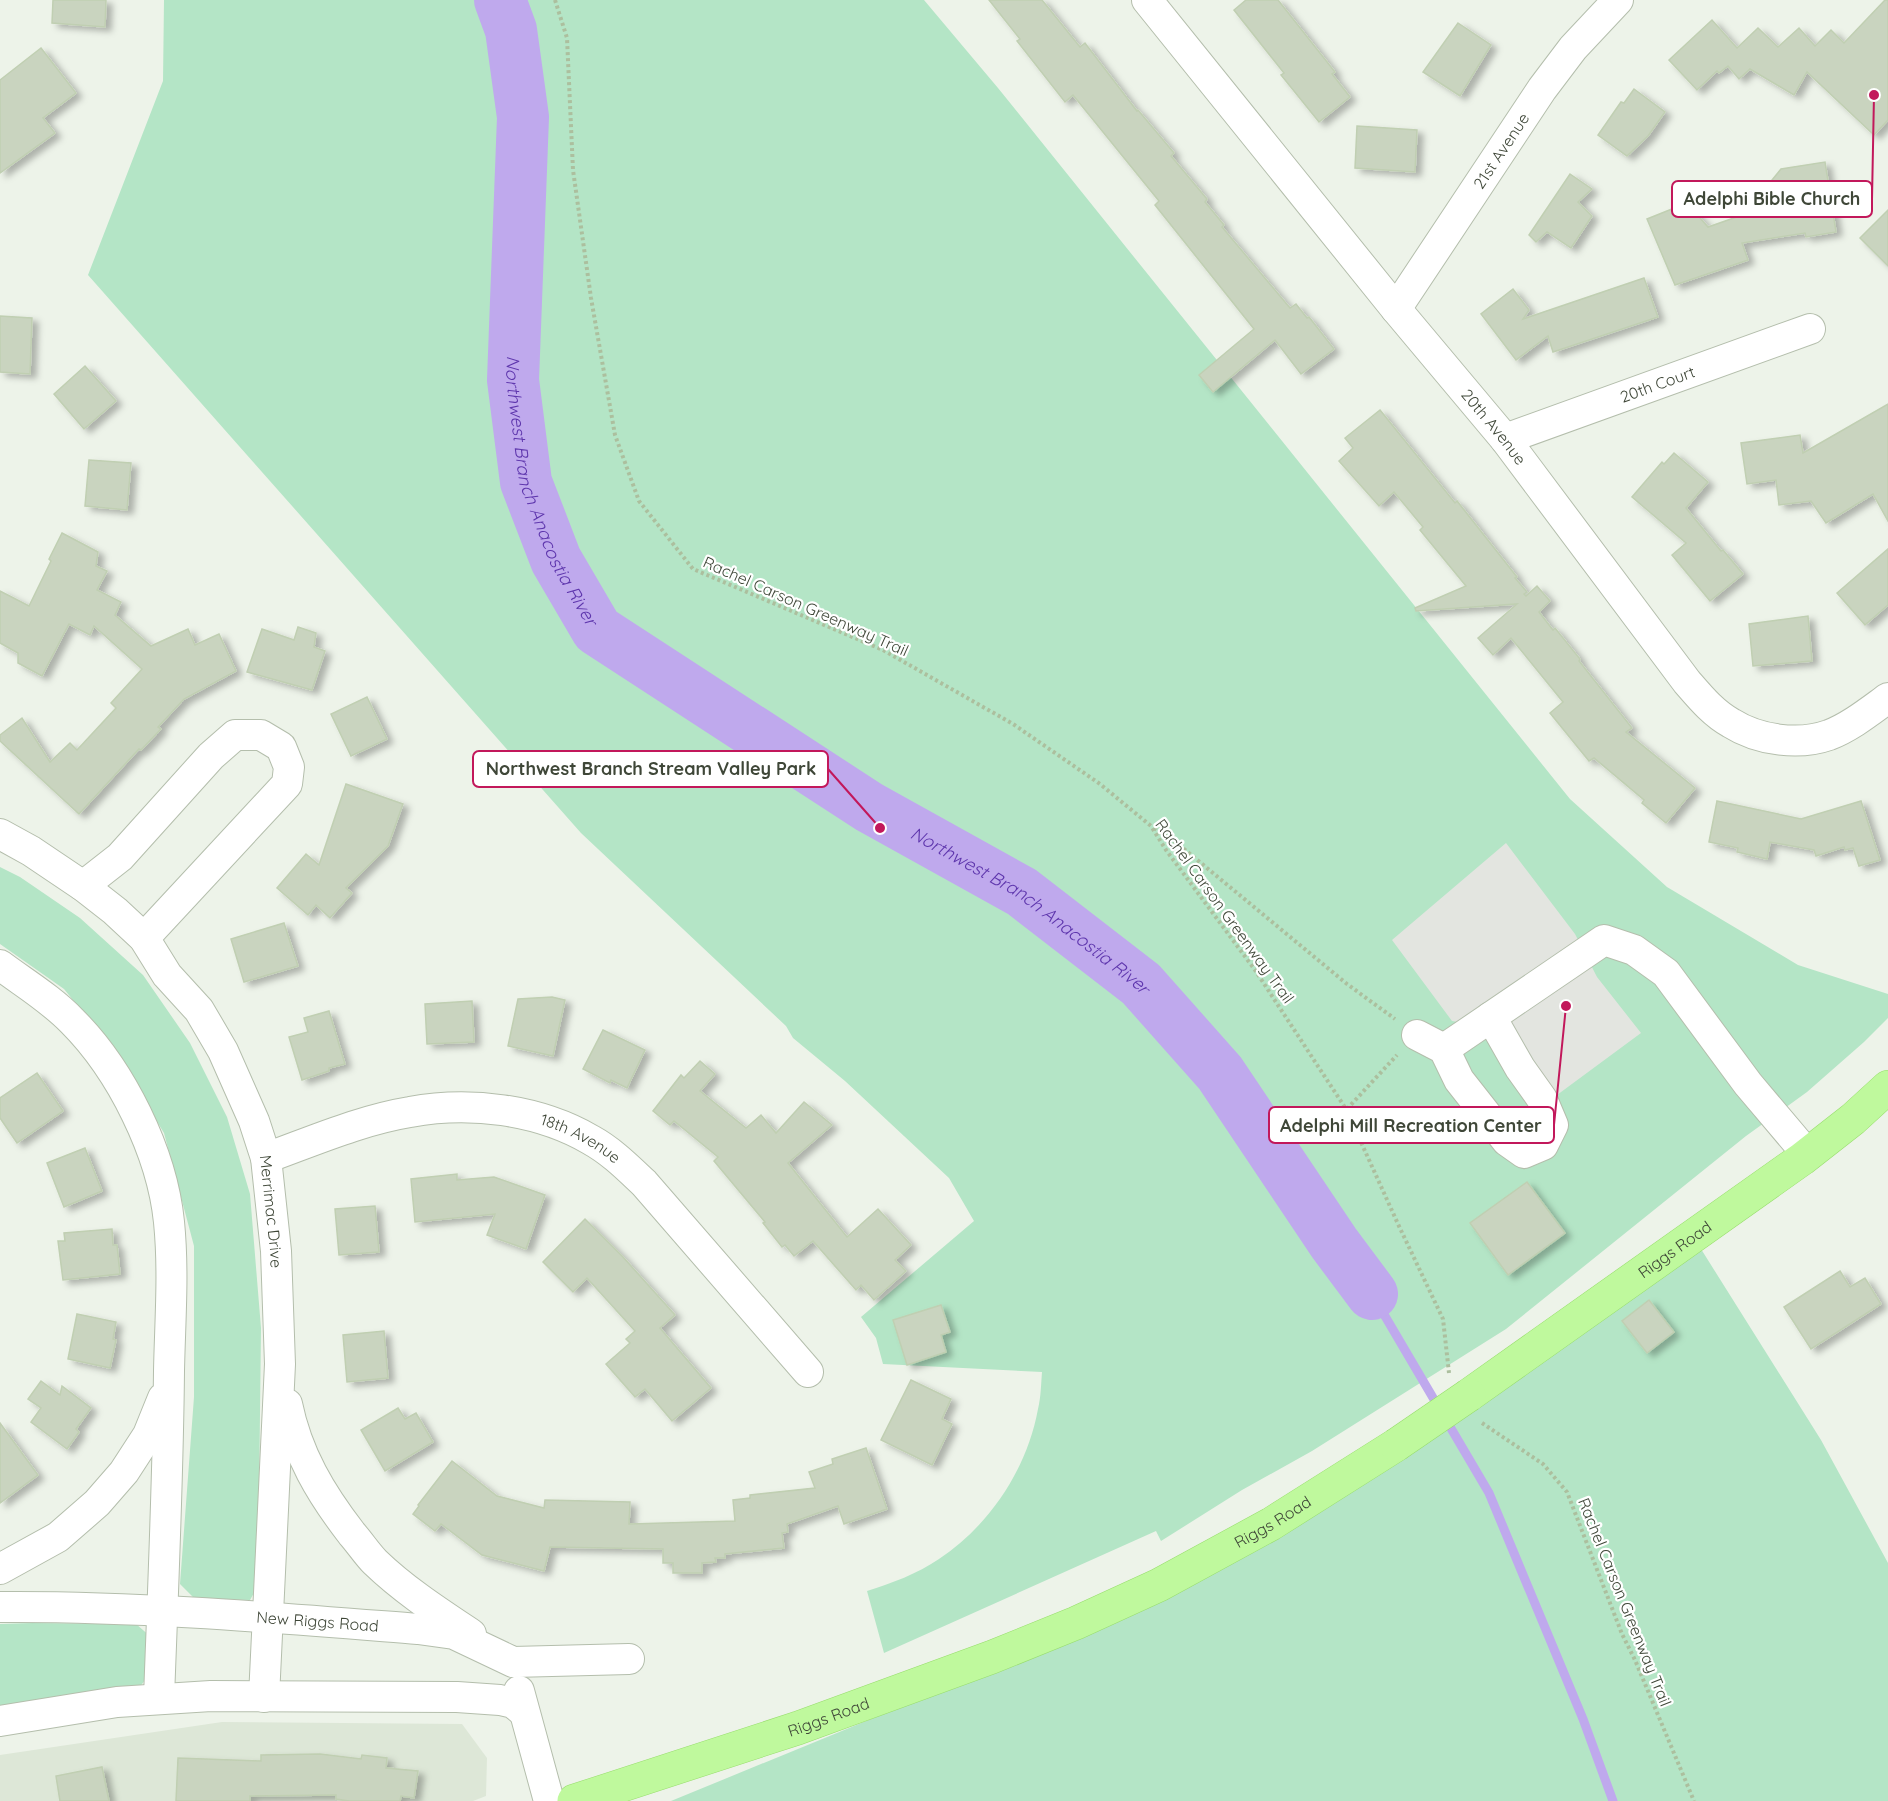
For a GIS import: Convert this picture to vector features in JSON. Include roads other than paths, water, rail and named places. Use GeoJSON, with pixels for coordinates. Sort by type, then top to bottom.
{"type":"FeatureCollection","features":[{"type":"Feature","properties":{"kind":"main road","name":"Riggs Road"},"geometry":{"type":"LineString","coordinates":[[574,1801],[798,1728],[992,1657],[1076,1623],[1159,1585],[1270,1524],[1396,1445],[1808,1155],[1888,1087]]}},
{"type":"Feature","properties":{"kind":"street","name":"20th Avenue"},"geometry":{"type":"LineString","coordinates":[[1147,0],[1504,439],[1687,682],[1709,706],[1731,723],[1756,735],[1800,741],[1829,735],[1854,722],[1888,698]]}},
{"type":"Feature","properties":{"kind":"street","name":"21st Avenue"},"geometry":{"type":"LineString","coordinates":[[1396,309],[1542,89],[1573,48],[1618,0]]}},
{"type":"Feature","properties":{"kind":"street","name":"20th Court"},"geometry":{"type":"LineString","coordinates":[[1504,439],[1810,329]]}},
{"type":"Feature","properties":{"kind":"street"},"geometry":{"type":"LineString","coordinates":[[83,886],[120,857],[211,756],[234,735],[261,735],[281,747],[289,766],[287,784],[144,938]]}},
{"type":"Feature","properties":{"kind":"street","name":"Merrimac Drive"},"geometry":{"type":"LineString","coordinates":[[0,834],[31,851],[83,886],[144,938],[167,975],[199,1010],[223,1051],[267,1158],[276,1251],[280,1364],[264,1697]]}},
{"type":"Feature","properties":{"kind":"street"},"geometry":{"type":"LineString","coordinates":[[1444,1049],[1604,940],[1634,950],[1666,973],[1748,1084],[1808,1155]]}},
{"type":"Feature","properties":{"kind":"street"},"geometry":{"type":"LineString","coordinates":[[0,965],[72,1020],[114,1074],[133,1107],[163,1185],[169,1221],[172,1284],[170,1416],[159,1698]]}},
{"type":"Feature","properties":{"kind":"street"},"geometry":{"type":"LineString","coordinates":[[1417,1035],[1444,1049],[1460,1080],[1507,1141],[1524,1153],[1543,1145],[1553,1125],[1542,1099],[1520,1068],[1491,1017]]}},
{"type":"Feature","properties":{"kind":"street","name":"18th Avenue"},"geometry":{"type":"LineString","coordinates":[[267,1158],[359,1125],[409,1112],[441,1108],[474,1107],[508,1112],[565,1127],[591,1140],[618,1158],[644,1183],[808,1372]]}},
{"type":"Feature","properties":{"kind":"street"},"geometry":{"type":"LineString","coordinates":[[280,1364],[291,1424],[301,1455],[315,1483],[334,1510],[375,1562],[429,1605],[513,1662],[523,1711],[549,1801]]}},
{"type":"Feature","properties":{"kind":"street"},"geometry":{"type":"LineString","coordinates":[[0,1569],[58,1537],[97,1503],[124,1472],[148,1435],[161,1404],[170,1371]]}},
{"type":"Feature","properties":{"kind":"street","name":"New Riggs Road"},"geometry":{"type":"LineString","coordinates":[[0,1607],[88,1606],[417,1629],[454,1634],[513,1662],[629,1659]]}},
{"type":"Feature","properties":{"kind":"street"},"geometry":{"type":"LineString","coordinates":[[0,1721],[117,1702],[211,1695],[457,1697],[500,1700],[513,1703],[523,1711]]}},
{"type":"Feature","properties":{"kind":"waterway","name":"Northwest Branch Anacostia River"},"geometry":{"type":"LineString","coordinates":[[500,0],[511,30],[523,117],[513,380],[526,482],[556,560],[597,630],[869,807],[1022,892],[1141,984],[1220,1073],[1334,1243],[1372,1294]]}},
{"type":"Feature","properties":{"kind":"waterway"},"geometry":{"type":"LineString","coordinates":[[1372,1294],[1489,1493],[1583,1719],[1613,1801]]}},
{"type":"Feature","properties":{"kind":"place","name":"Adelphi Bible Church"},"geometry":{"type":"Point","coordinates":[1874,95]}},
{"type":"Feature","properties":{"kind":"place","name":"Northwest Branch Stream Valley Park"},"geometry":{"type":"Point","coordinates":[880,828]}},
{"type":"Feature","properties":{"kind":"place","name":"Adelphi Mill Recreation Center"},"geometry":{"type":"Point","coordinates":[1566,1006]}}]}
